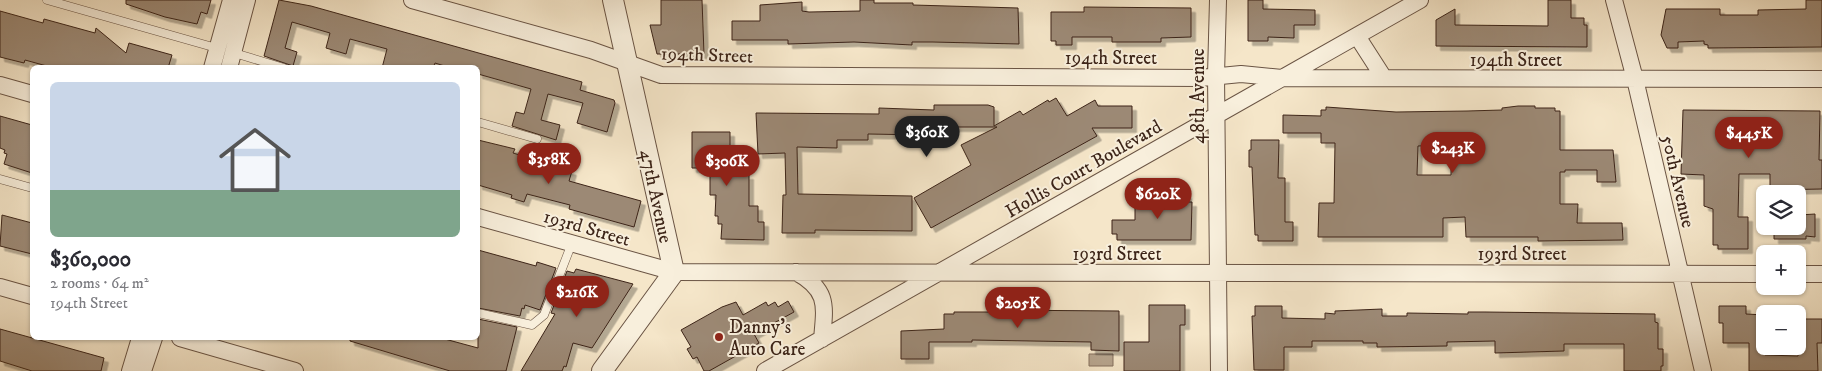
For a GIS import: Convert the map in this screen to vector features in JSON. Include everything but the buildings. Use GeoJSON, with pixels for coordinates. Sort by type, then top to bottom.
{"type":"FeatureCollection","features":[{"type":"Feature","properties":{"kind":"street"},"geometry":{"type":"LineString","coordinates":[[226,56],[231,0]]}},
{"type":"Feature","properties":{"kind":"street"},"geometry":{"type":"LineString","coordinates":[[216,65],[226,56],[247,0]]}},
{"type":"Feature","properties":{"kind":"street","name":"194th Street"},"geometry":{"type":"LineString","coordinates":[[412,0],[591,50],[661,75],[1200,78],[1241,74],[1282,78],[1822,79]]}},
{"type":"Feature","properties":{"kind":"street","name":"47th Avenue"},"geometry":{"type":"LineString","coordinates":[[613,0],[674,272]]}},
{"type":"Feature","properties":{"kind":"street","name":"48th Avenue"},"geometry":{"type":"LineString","coordinates":[[1218,0],[1216,75],[1220,273],[1219,371]]}},
{"type":"Feature","properties":{"kind":"street","name":"Hollis Court Boulevard"},"geometry":{"type":"LineString","coordinates":[[765,371],[1420,0]]}},
{"type":"Feature","properties":{"kind":"street","name":"50th Avenue"},"geometry":{"type":"LineString","coordinates":[[1614,0],[1635,79],[1703,371]]}},
{"type":"Feature","properties":{"kind":"street"},"geometry":{"type":"LineString","coordinates":[[1357,36],[1384,78]]}},
{"type":"Feature","properties":{"kind":"street"},"geometry":{"type":"LineString","coordinates":[[0,85],[30,93]]}},
{"type":"Feature","properties":{"kind":"street","name":"193rd Street"},"geometry":{"type":"LineString","coordinates":[[480,218],[674,272],[1756,274]]}},
{"type":"Feature","properties":{"kind":"street"},"geometry":{"type":"LineString","coordinates":[[602,371],[674,272]]}},
{"type":"Feature","properties":{"kind":"street"},"geometry":{"type":"LineString","coordinates":[[796,272],[812,280],[821,292],[825,305],[822,339]]}},
{"type":"Feature","properties":{"kind":"street"},"geometry":{"type":"LineString","coordinates":[[1806,274],[1822,274]]}},
{"type":"Feature","properties":{"kind":"street"},"geometry":{"type":"LineString","coordinates":[[0,287],[30,295]]}},
{"type":"Feature","properties":{"kind":"street"},"geometry":{"type":"LineString","coordinates":[[130,371],[139,340]]}},
{"type":"Feature","properties":{"kind":"street"},"geometry":{"type":"LineString","coordinates":[[143,371],[153,340]]}},
{"type":"Feature","properties":{"kind":"street"},"geometry":{"type":"LineString","coordinates":[[187,340],[295,371]]}},
{"type":"Feature","properties":{"kind":"lane"},"geometry":{"type":"LineString","coordinates":[[47,0],[226,56],[270,65]]}},
{"type":"Feature","properties":{"kind":"lane"},"geometry":{"type":"LineString","coordinates":[[480,123],[538,139]]}},
{"type":"Feature","properties":{"kind":"lane"},"geometry":{"type":"LineString","coordinates":[[0,179],[30,187]]}},
{"type":"Feature","properties":{"kind":"lane"},"geometry":{"type":"LineString","coordinates":[[480,314],[525,325],[537,323],[544,315],[572,243]]}},
{"type":"Feature","properties":{"kind":"shaded area"},"geometry":{"type":"Polygon","coordinates":[[[1089,354],[1113,354],[1113,366],[1089,366],[1089,354]]]}},
{"type":"Feature","properties":{"kind":"place","name":"Danny’s Auto Care"},"geometry":{"type":"Point","coordinates":[719,337]}}]}
